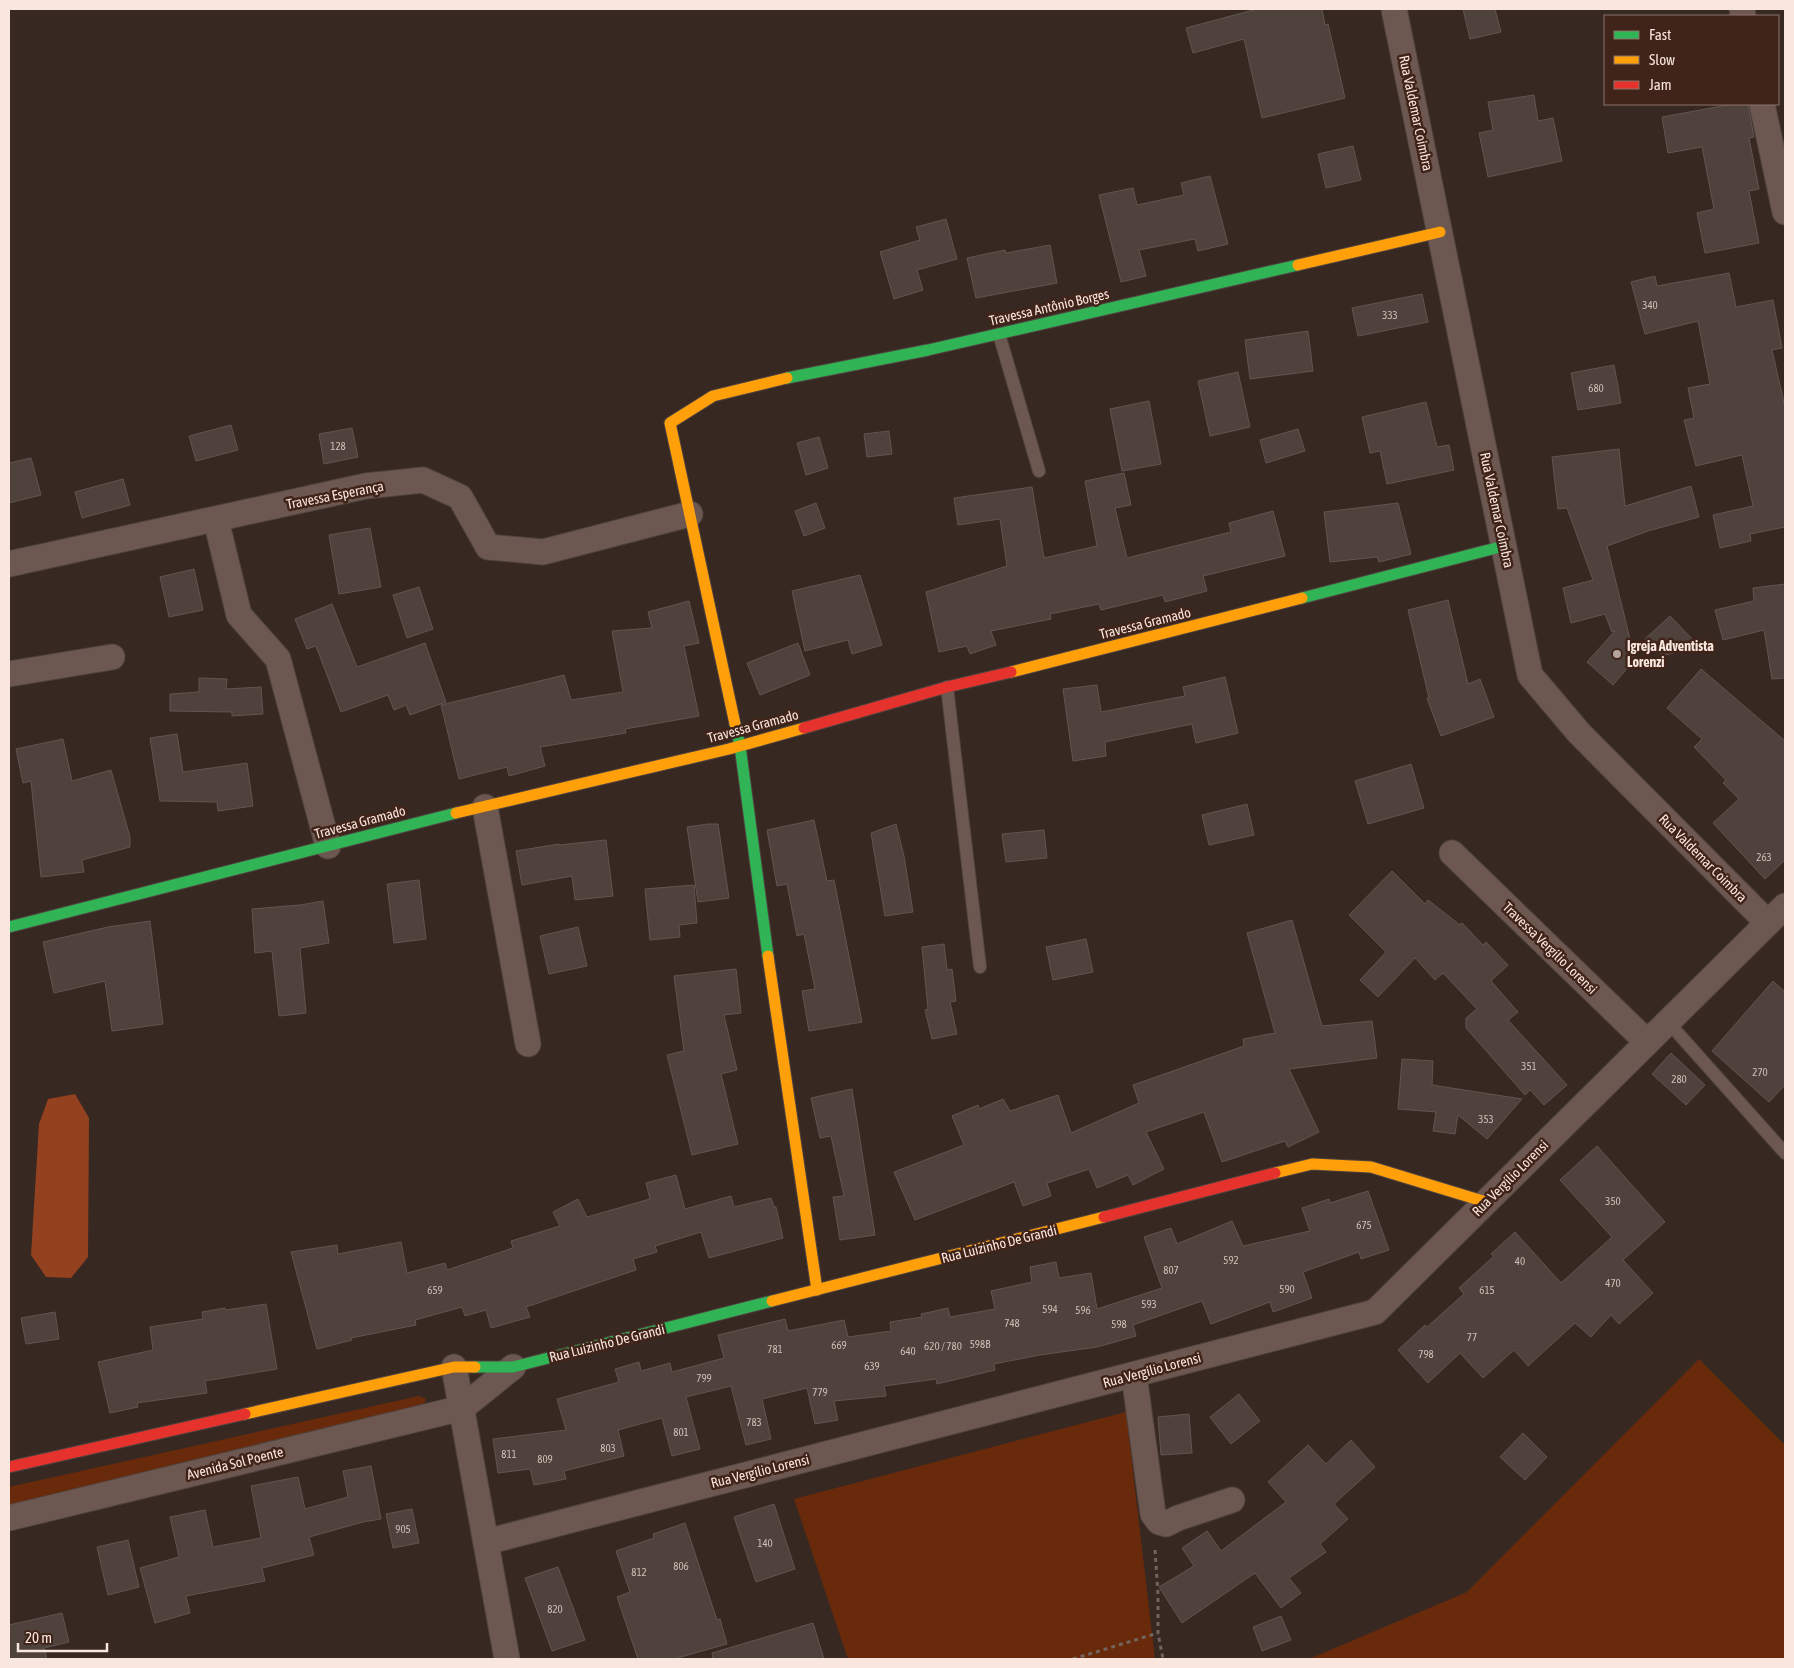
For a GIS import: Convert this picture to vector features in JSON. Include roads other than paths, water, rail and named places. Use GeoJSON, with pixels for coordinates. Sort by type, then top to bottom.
{"type":"FeatureCollection","features":[{"type":"Feature","properties":{"kind":"street","name":"Rua Valdemar Coimbra"},"geometry":{"type":"LineString","coordinates":[[1394,9],[1530,675],[1579,733],[1777,914]]}},
{"type":"Feature","properties":{"kind":"street"},"geometry":{"type":"LineString","coordinates":[[1762,105],[1785,212]]}},
{"type":"Feature","properties":{"kind":"street","name":"Travessa Antônio Borges"},"geometry":{"type":"LineString","coordinates":[[690,514],[670,423],[713,396],[776,380],[999,334],[1440,232]]}},
{"type":"Feature","properties":{"kind":"street","name":"Travessa Esperança"},"geometry":{"type":"LineString","coordinates":[[9,564],[366,486],[423,480],[460,496],[488,547],[543,552],[690,514]]}},
{"type":"Feature","properties":{"kind":"street"},"geometry":{"type":"LineString","coordinates":[[690,514],[740,746],[779,1035],[817,1290]]}},
{"type":"Feature","properties":{"kind":"street"},"geometry":{"type":"LineString","coordinates":[[216,520],[239,615],[278,659],[328,846]]}},
{"type":"Feature","properties":{"kind":"street","name":"Travessa Gramado"},"geometry":{"type":"LineString","coordinates":[[9,927],[451,814],[740,746],[947,687],[1102,650],[1504,546]]}},
{"type":"Feature","properties":{"kind":"street"},"geometry":{"type":"LineString","coordinates":[[9,674],[112,657]]}},
{"type":"Feature","properties":{"kind":"street"},"geometry":{"type":"LineString","coordinates":[[485,807],[528,1044]]}},
{"type":"Feature","properties":{"kind":"street","name":"Travessa Vergílio Lorensi"},"geometry":{"type":"LineString","coordinates":[[1452,853],[1647,1042]]}},
{"type":"Feature","properties":{"kind":"street","name":"Rua Vergílio Lorensi"},"geometry":{"type":"LineString","coordinates":[[486,1542],[1375,1312],[1777,914]]}},
{"type":"Feature","properties":{"kind":"street","name":"Rua Luizinho De Grandi"},"geometry":{"type":"LineString","coordinates":[[454,1367],[513,1367],[1312,1164],[1371,1167],[1486,1202]]}},
{"type":"Feature","properties":{"kind":"street"},"geometry":{"type":"LineString","coordinates":[[9,1467],[454,1367],[507,1659]]}},
{"type":"Feature","properties":{"kind":"street","name":"Rua Luizinho De Grandi"},"geometry":{"type":"LineString","coordinates":[[462,1408],[513,1367]]}},
{"type":"Feature","properties":{"kind":"street"},"geometry":{"type":"LineString","coordinates":[[1134,1375],[1153,1514],[1159,1522],[1166,1524],[1178,1518],[1232,1500]]}},
{"type":"Feature","properties":{"kind":"street","name":"Avenida Sol Poente"},"geometry":{"type":"LineString","coordinates":[[9,1518],[462,1408]]}},
{"type":"Feature","properties":{"kind":"lane"},"geometry":{"type":"LineString","coordinates":[[999,334],[1039,471]]}},
{"type":"Feature","properties":{"kind":"lane"},"geometry":{"type":"LineString","coordinates":[[947,687],[980,967]]}},
{"type":"Feature","properties":{"kind":"lane"},"geometry":{"type":"LineString","coordinates":[[1668,1022],[1785,1153]]}},
{"type":"Feature","properties":{"kind":"place","name":"Igreja Adventista Lorenzi"},"geometry":{"type":"Point","coordinates":[1617,654]}}]}
